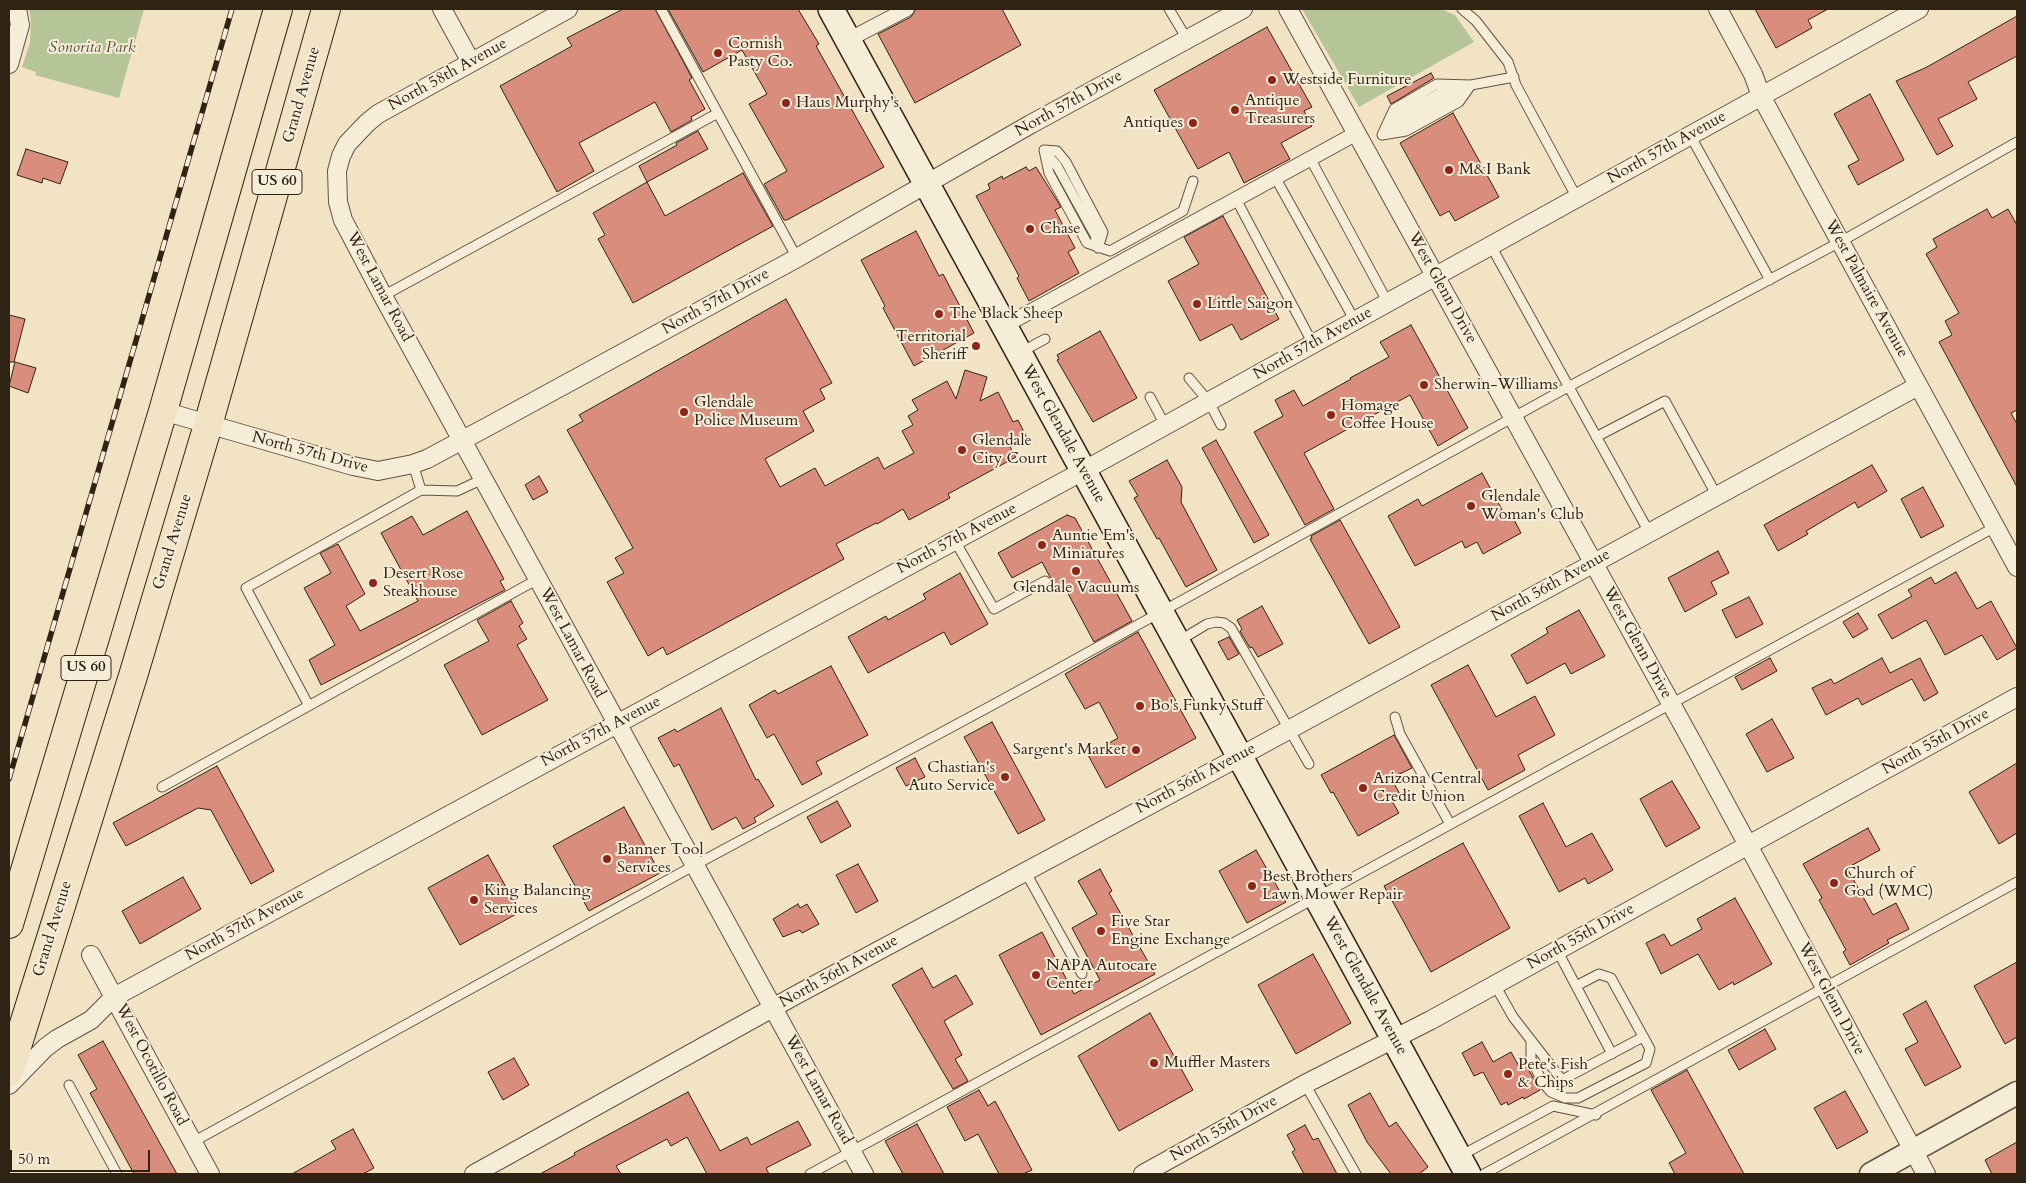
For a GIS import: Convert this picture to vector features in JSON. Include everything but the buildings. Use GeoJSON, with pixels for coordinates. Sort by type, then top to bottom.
{"type":"FeatureCollection","features":[{"type":"Feature","properties":{"kind":"highway","name":"US 60"},"geometry":{"type":"LineString","coordinates":[[9,924],[163,411],[278,9]]}},
{"type":"Feature","properties":{"kind":"highway","name":"Grand Avenue"},"geometry":{"type":"LineString","coordinates":[[9,1072],[121,716],[208,425],[326,9]]}},
{"type":"Feature","properties":{"kind":"main road","name":"West Glendale Avenue"},"geometry":{"type":"LineString","coordinates":[[831,9],[1463,1165]]}},
{"type":"Feature","properties":{"kind":"street"},"geometry":{"type":"LineString","coordinates":[[9,64],[20,25],[17,9]]}},
{"type":"Feature","properties":{"kind":"street"},"geometry":{"type":"LineString","coordinates":[[442,9],[471,62]]}},
{"type":"Feature","properties":{"kind":"street","name":"North 58th Avenue"},"geometry":{"type":"LineString","coordinates":[[341,156],[356,132],[378,114],[568,9]]}},
{"type":"Feature","properties":{"kind":"street"},"geometry":{"type":"LineString","coordinates":[[848,40],[907,9]]}},
{"type":"Feature","properties":{"kind":"street","name":"North 57th Drive"},"geometry":{"type":"LineString","coordinates":[[163,411],[353,466],[378,471],[413,464],[427,459],[797,258],[926,184],[1243,9]]}},
{"type":"Feature","properties":{"kind":"street","name":"West Glenn Drive"},"geometry":{"type":"LineString","coordinates":[[1288,9],[1748,845],[1926,1174]]}},
{"type":"Feature","properties":{"kind":"street","name":"West Palmaire Avenue"},"geometry":{"type":"LineString","coordinates":[[1718,9],[1753,74],[1761,96],[2017,567]]}},
{"type":"Feature","properties":{"kind":"street","name":"North 57th Avenue"},"geometry":{"type":"LineString","coordinates":[[9,1086],[45,1048],[91,1020],[114,997],[1083,471],[1919,9]]}},
{"type":"Feature","properties":{"kind":"street"},"geometry":{"type":"LineString","coordinates":[[1004,326],[1357,133]]}},
{"type":"Feature","properties":{"kind":"street","name":"West Lamar Road"},"geometry":{"type":"LineString","coordinates":[[341,156],[337,171],[337,186],[338,202],[343,220],[616,724],[864,1174]]}},
{"type":"Feature","properties":{"kind":"street","name":"North 56th Avenue"},"geometry":{"type":"LineString","coordinates":[[474,1174],[773,1008],[1239,757],[1918,386]]}},
{"type":"Feature","properties":{"kind":"street","name":"North 55th Drive"},"geometry":{"type":"LineString","coordinates":[[1143,1174],[1360,1054],[1394,1040],[2017,697]]}},
{"type":"Feature","properties":{"kind":"street","name":"West Ocotillo Road"},"geometry":{"type":"LineString","coordinates":[[92,956],[210,1174]]}},
{"type":"Feature","properties":{"kind":"street"},"geometry":{"type":"LineString","coordinates":[[1870,1174],[2017,1093]]}},
{"type":"Feature","properties":{"kind":"lane"},"geometry":{"type":"LineString","coordinates":[[661,9],[797,258]]}},
{"type":"Feature","properties":{"kind":"lane"},"geometry":{"type":"LineString","coordinates":[[1169,9],[1187,39]]}},
{"type":"Feature","properties":{"kind":"lane"},"geometry":{"type":"LineString","coordinates":[[1462,9],[1476,21],[1508,62],[1577,198]]}},
{"type":"Feature","properties":{"kind":"lane"},"geometry":{"type":"LineString","coordinates":[[1471,85],[1459,102],[1406,131],[1382,135],[1398,117],[1442,92],[1471,85],[1514,77]]}},
{"type":"Feature","properties":{"kind":"lane"},"geometry":{"type":"LineString","coordinates":[[383,296],[718,113]]}},
{"type":"Feature","properties":{"kind":"lane"},"geometry":{"type":"LineString","coordinates":[[1690,135],[1770,280]]}},
{"type":"Feature","properties":{"kind":"lane"},"geometry":{"type":"LineString","coordinates":[[193,1142],[1568,387],[1840,242],[2017,142]]}},
{"type":"Feature","properties":{"kind":"lane"},"geometry":{"type":"LineString","coordinates":[[1098,248],[1103,232],[1066,162],[1057,151],[1044,150],[1049,173],[1082,236],[1087,243],[1098,248],[1110,251],[1182,211],[1193,181]]}},
{"type":"Feature","properties":{"kind":"lane"},"geometry":{"type":"LineString","coordinates":[[1310,158],[1388,303]]}},
{"type":"Feature","properties":{"kind":"lane"},"geometry":{"type":"LineString","coordinates":[[1275,177],[1355,321]]}},
{"type":"Feature","properties":{"kind":"lane"},"geometry":{"type":"LineString","coordinates":[[1236,199],[1313,344]]}},
{"type":"Feature","properties":{"kind":"lane"},"geometry":{"type":"LineString","coordinates":[[1491,246],[1649,532]]}},
{"type":"Feature","properties":{"kind":"lane"},"geometry":{"type":"LineString","coordinates":[[1019,354],[1045,339]]}},
{"type":"Feature","properties":{"kind":"lane"},"geometry":{"type":"LineString","coordinates":[[1189,378],[1208,402],[1221,425]]}},
{"type":"Feature","properties":{"kind":"lane"},"geometry":{"type":"LineString","coordinates":[[1150,397],[1165,426]]}},
{"type":"Feature","properties":{"kind":"lane"},"geometry":{"type":"LineString","coordinates":[[1596,437],[1666,401],[1717,496]]}},
{"type":"Feature","properties":{"kind":"lane"},"geometry":{"type":"LineString","coordinates":[[413,464],[421,490]]}},
{"type":"Feature","properties":{"kind":"lane"},"geometry":{"type":"LineString","coordinates":[[309,706],[246,588],[421,490],[457,491],[484,479]]}},
{"type":"Feature","properties":{"kind":"lane"},"geometry":{"type":"LineString","coordinates":[[810,1174],[1995,527]]}},
{"type":"Feature","properties":{"kind":"lane"},"geometry":{"type":"LineString","coordinates":[[955,541],[994,609],[1045,581]]}},
{"type":"Feature","properties":{"kind":"lane"},"geometry":{"type":"LineString","coordinates":[[162,787],[538,579]]}},
{"type":"Feature","properties":{"kind":"lane"},"geometry":{"type":"LineString","coordinates":[[1177,642],[1207,624],[1224,623],[1231,628],[1309,764]]}},
{"type":"Feature","properties":{"kind":"lane"},"geometry":{"type":"LineString","coordinates":[[1395,716],[1400,734],[1450,824]]}},
{"type":"Feature","properties":{"kind":"lane"},"geometry":{"type":"LineString","coordinates":[[1025,871],[1082,974]]}},
{"type":"Feature","properties":{"kind":"lane"},"geometry":{"type":"LineString","coordinates":[[1484,1174],[1596,1115],[2017,882]]}},
{"type":"Feature","properties":{"kind":"lane"},"geometry":{"type":"LineString","coordinates":[[1557,950],[1612,1054]]}},
{"type":"Feature","properties":{"kind":"lane"},"geometry":{"type":"LineString","coordinates":[[1532,1042],[1531,1059],[1543,1083],[1551,1092],[1565,1098],[1578,1098],[1646,1063],[1650,1049],[1611,978],[1599,974],[1576,986]]}},
{"type":"Feature","properties":{"kind":"lane"},"geometry":{"type":"LineString","coordinates":[[1495,984],[1513,1017],[1562,1080],[1643,1037]]}},
{"type":"Feature","properties":{"kind":"lane"},"geometry":{"type":"LineString","coordinates":[[1305,1084],[1356,1174]]}},
{"type":"Feature","properties":{"kind":"lane"},"geometry":{"type":"LineString","coordinates":[[69,1085],[117,1174]]}},
{"type":"Feature","properties":{"kind":"lane"},"geometry":{"type":"LineString","coordinates":[[1463,1165],[1553,1106],[1596,1115]]}},
{"type":"Feature","properties":{"kind":"green space","name":"Sonorita Park"},"geometry":{"type":"Polygon","coordinates":[[[29,9],[144,9],[119,98],[35,75],[36,72],[22,67],[30,43],[31,20],[29,9]]]}},
{"type":"Feature","properties":{"kind":"green space"},"geometry":{"type":"Polygon","coordinates":[[[1302,9],[1441,9],[1455,15],[1474,42],[1359,107],[1302,9]]]}},
{"type":"Feature","properties":{"kind":"railway"},"geometry":{"type":"LineString","coordinates":[[9,779],[232,9]]}},
{"type":"Feature","properties":{"kind":"place","name":"Cornish Pasty Co."},"geometry":{"type":"Point","coordinates":[718,53]}},
{"type":"Feature","properties":{"kind":"place","name":"Westside Furniture"},"geometry":{"type":"Point","coordinates":[1272,80]}},
{"type":"Feature","properties":{"kind":"place","name":"Haus Murphy's"},"geometry":{"type":"Point","coordinates":[786,103]}},
{"type":"Feature","properties":{"kind":"place","name":"Antique Treasurers"},"geometry":{"type":"Point","coordinates":[1235,110]}},
{"type":"Feature","properties":{"kind":"place","name":"Antiques"},"geometry":{"type":"Point","coordinates":[1193,123]}},
{"type":"Feature","properties":{"kind":"place","name":"M&I Bank"},"geometry":{"type":"Point","coordinates":[1449,170]}},
{"type":"Feature","properties":{"kind":"place","name":"Chase"},"geometry":{"type":"Point","coordinates":[1030,229]}},
{"type":"Feature","properties":{"kind":"place","name":"Little Saigon"},"geometry":{"type":"Point","coordinates":[1197,304]}},
{"type":"Feature","properties":{"kind":"place","name":"The Black Sheep"},"geometry":{"type":"Point","coordinates":[939,314]}},
{"type":"Feature","properties":{"kind":"place","name":"Territorial Sheriff"},"geometry":{"type":"Point","coordinates":[976,346]}},
{"type":"Feature","properties":{"kind":"place","name":"Sherwin-Williams"},"geometry":{"type":"Point","coordinates":[1424,385]}},
{"type":"Feature","properties":{"kind":"place","name":"Glendale Police Museum"},"geometry":{"type":"Point","coordinates":[684,412]}},
{"type":"Feature","properties":{"kind":"place","name":"Homage Coffee House"},"geometry":{"type":"Point","coordinates":[1331,415]}},
{"type":"Feature","properties":{"kind":"place","name":"Glendale City Court"},"geometry":{"type":"Point","coordinates":[962,450]}},
{"type":"Feature","properties":{"kind":"place","name":"Glendale Woman's Club"},"geometry":{"type":"Point","coordinates":[1471,506]}},
{"type":"Feature","properties":{"kind":"place","name":"Auntie Em's Miniatures"},"geometry":{"type":"Point","coordinates":[1042,545]}},
{"type":"Feature","properties":{"kind":"place","name":"Glendale Vacuums"},"geometry":{"type":"Point","coordinates":[1076,571]}},
{"type":"Feature","properties":{"kind":"place","name":"Desert Rose Steakhouse"},"geometry":{"type":"Point","coordinates":[373,583]}},
{"type":"Feature","properties":{"kind":"place","name":"Bo's Funky Stuff"},"geometry":{"type":"Point","coordinates":[1140,706]}},
{"type":"Feature","properties":{"kind":"place","name":"Sargent's Market"},"geometry":{"type":"Point","coordinates":[1136,750]}},
{"type":"Feature","properties":{"kind":"place","name":"Chastian's Auto Service"},"geometry":{"type":"Point","coordinates":[1005,777]}},
{"type":"Feature","properties":{"kind":"place","name":"Arizona Central Credit Union"},"geometry":{"type":"Point","coordinates":[1363,788]}},
{"type":"Feature","properties":{"kind":"place","name":"Banner Tool Services"},"geometry":{"type":"Point","coordinates":[607,859]}},
{"type":"Feature","properties":{"kind":"place","name":"Church of God (WMC)"},"geometry":{"type":"Point","coordinates":[1834,883]}},
{"type":"Feature","properties":{"kind":"place","name":"Best Brothers Lawn Mower Repair"},"geometry":{"type":"Point","coordinates":[1252,886]}},
{"type":"Feature","properties":{"kind":"place","name":"King Balancing Services"},"geometry":{"type":"Point","coordinates":[474,900]}},
{"type":"Feature","properties":{"kind":"place","name":"Five Star Engine Exchange"},"geometry":{"type":"Point","coordinates":[1101,931]}},
{"type":"Feature","properties":{"kind":"place","name":"NAPA Autocare Center"},"geometry":{"type":"Point","coordinates":[1036,975]}},
{"type":"Feature","properties":{"kind":"place","name":"Muffler Masters"},"geometry":{"type":"Point","coordinates":[1154,1063]}},
{"type":"Feature","properties":{"kind":"place","name":"Pete's Fish & Chips"},"geometry":{"type":"Point","coordinates":[1508,1074]}}]}
